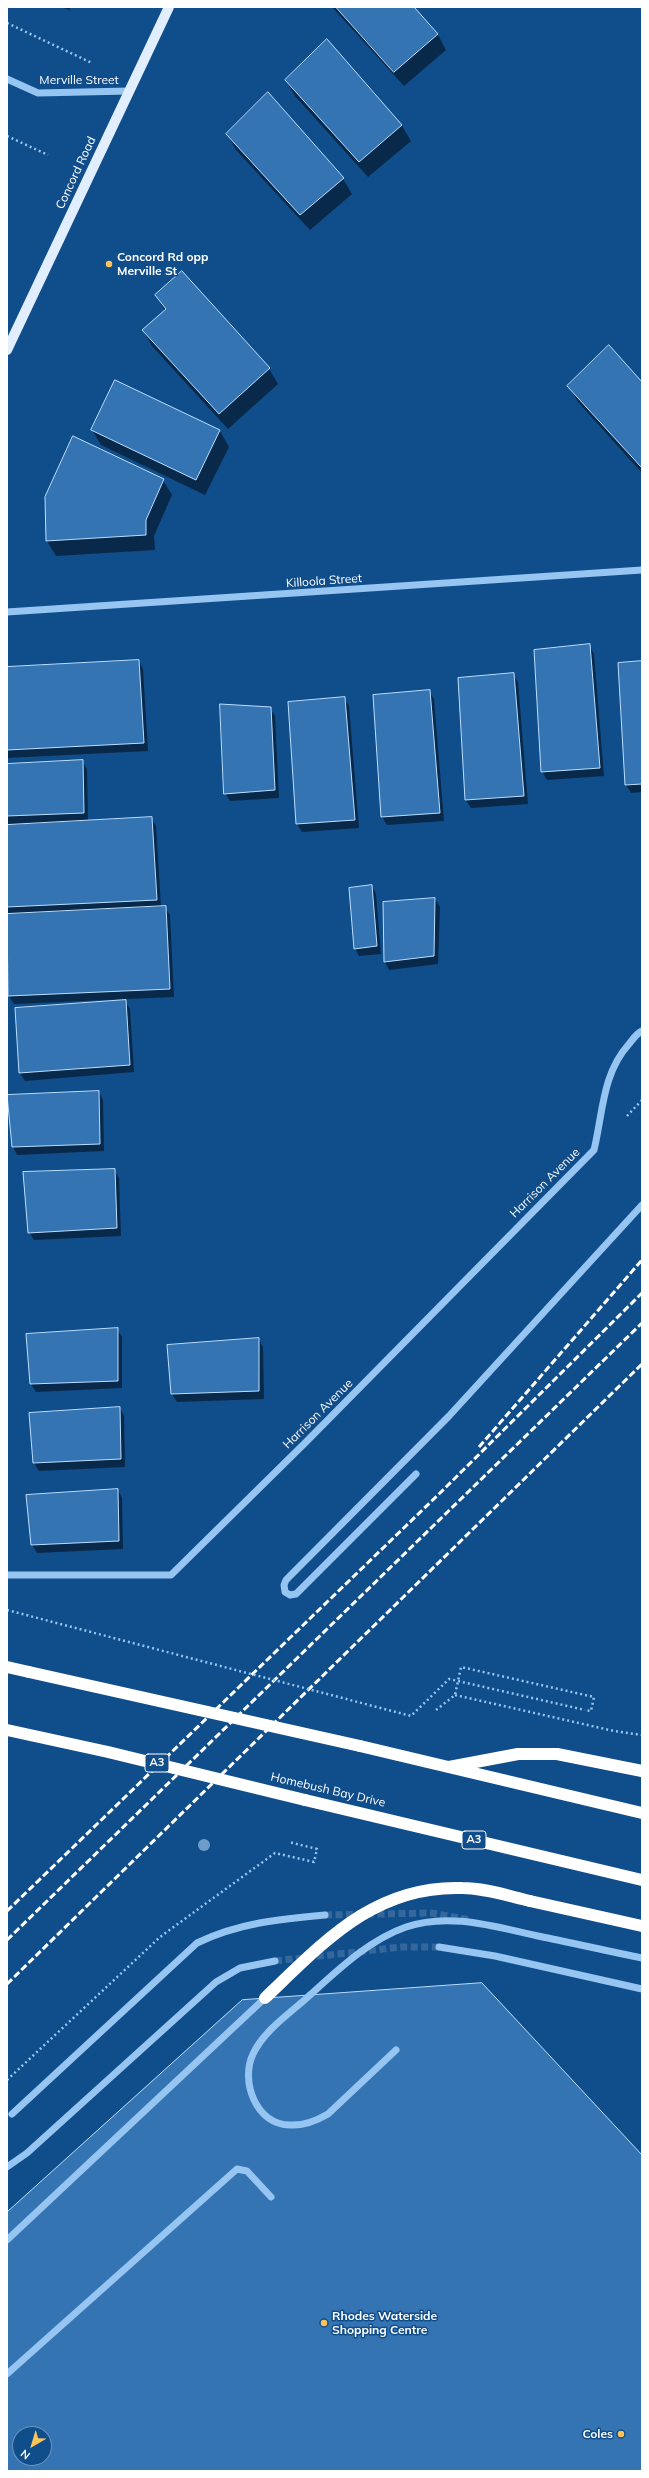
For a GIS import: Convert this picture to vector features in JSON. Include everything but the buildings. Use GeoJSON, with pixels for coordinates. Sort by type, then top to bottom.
{"type":"FeatureCollection","features":[{"type":"Feature","properties":{"kind":"highway"},"geometry":{"type":"LineString","coordinates":[[7,1668],[360,1746],[446,1768],[642,1813]]}},
{"type":"Feature","properties":{"kind":"highway","name":"Homebush Bay Drive"},"geometry":{"type":"LineString","coordinates":[[7,1730],[108,1752],[642,1880]]}},
{"type":"Feature","properties":{"kind":"highway"},"geometry":{"type":"LineString","coordinates":[[446,1768],[518,1754],[557,1754],[642,1771]]}},
{"type":"Feature","properties":{"kind":"highway"},"geometry":{"type":"LineString","coordinates":[[265,1998],[338,1930],[354,1918],[382,1904],[410,1894],[461,1888],[480,1889],[642,1926]]}},
{"type":"Feature","properties":{"kind":"main road","name":"Concord Road"},"geometry":{"type":"LineString","coordinates":[[7,350],[169,7]]}},
{"type":"Feature","properties":{"kind":"street","name":"Merville Street"},"geometry":{"type":"LineString","coordinates":[[7,79],[38,93],[129,91]]}},
{"type":"Feature","properties":{"kind":"street","name":"Killoola Street"},"geometry":{"type":"LineString","coordinates":[[7,612],[642,570]]}},
{"type":"Feature","properties":{"kind":"street","name":"Harrison Avenue"},"geometry":{"type":"LineString","coordinates":[[7,1575],[171,1574],[306,1442],[594,1150],[600,1122],[603,1094],[612,1068],[625,1048],[642,1031]]}},
{"type":"Feature","properties":{"kind":"street"},"geometry":{"type":"LineString","coordinates":[[416,1474],[296,1594],[290,1595],[285,1592],[284,1585],[286,1580],[449,1416],[642,1205]]}},
{"type":"Feature","properties":{"kind":"street"},"geometry":{"type":"LineString","coordinates":[[12,2114],[197,1943],[228,1929],[248,1924],[325,1915]]}},
{"type":"Feature","properties":{"kind":"street"},"geometry":{"type":"LineString","coordinates":[[396,2050],[328,2114],[315,2122],[290,2126],[277,2123],[257,2106],[248,2081],[248,2067],[253,2053],[264,2038],[356,1955],[376,1941],[406,1927],[436,1921],[480,1924],[642,1958]]}},
{"type":"Feature","properties":{"kind":"street"},"geometry":{"type":"LineString","coordinates":[[439,1948],[495,1956],[642,1989]]}},
{"type":"Feature","properties":{"kind":"street"},"geometry":{"type":"LineString","coordinates":[[7,2167],[27,2152],[216,1982],[240,1968],[275,1960]]}},
{"type":"Feature","properties":{"kind":"street"},"geometry":{"type":"LineString","coordinates":[[7,2240],[265,1998]]}},
{"type":"Feature","properties":{"kind":"street"},"geometry":{"type":"LineString","coordinates":[[7,2374],[233,2171],[242,2168],[247,2171],[271,2198]]}},
{"type":"Feature","properties":{"kind":"path"},"geometry":{"type":"LineString","coordinates":[[7,23],[92,62]]}},
{"type":"Feature","properties":{"kind":"path"},"geometry":{"type":"LineString","coordinates":[[7,136],[48,155]]}},
{"type":"Feature","properties":{"kind":"path"},"geometry":{"type":"LineString","coordinates":[[7,1610],[411,1716],[449,1679],[585,1710],[591,1711],[594,1697],[461,1667],[455,1695],[436,1710]]}},
{"type":"Feature","properties":{"kind":"path"},"geometry":{"type":"LineString","coordinates":[[455,1695],[614,1731],[642,1735]]}},
{"type":"Feature","properties":{"kind":"path"},"geometry":{"type":"LineString","coordinates":[[7,2080],[160,1937],[275,1853],[314,1862],[317,1848],[289,1842]]}},
{"type":"Feature","properties":{"kind":"tunnel"},"geometry":{"type":"LineString","coordinates":[[325,1915],[431,1913],[471,1920]]}},
{"type":"Feature","properties":{"kind":"tunnel"},"geometry":{"type":"LineString","coordinates":[[275,1961],[401,1947],[439,1947]]}},
{"type":"Feature","properties":{"kind":"railway"},"geometry":{"type":"LineString","coordinates":[[479,1447],[642,1260]]}},
{"type":"Feature","properties":{"kind":"railway"},"geometry":{"type":"LineString","coordinates":[[7,1911],[440,1493],[642,1293]]}},
{"type":"Feature","properties":{"kind":"railway"},"geometry":{"type":"LineString","coordinates":[[7,1940],[642,1323]]}},
{"type":"Feature","properties":{"kind":"railway"},"geometry":{"type":"LineString","coordinates":[[7,1984],[642,1364]]}},
{"type":"Feature","properties":{"kind":"place","name":"Concord Rd opp Merville St"},"geometry":{"type":"Point","coordinates":[109,264]}},
{"type":"Feature","properties":{"kind":"place","name":"Rhodes Waterside Shopping Centre"},"geometry":{"type":"Point","coordinates":[324,2323]}},
{"type":"Feature","properties":{"kind":"place","name":"Coles"},"geometry":{"type":"Point","coordinates":[621,2434]}}]}
